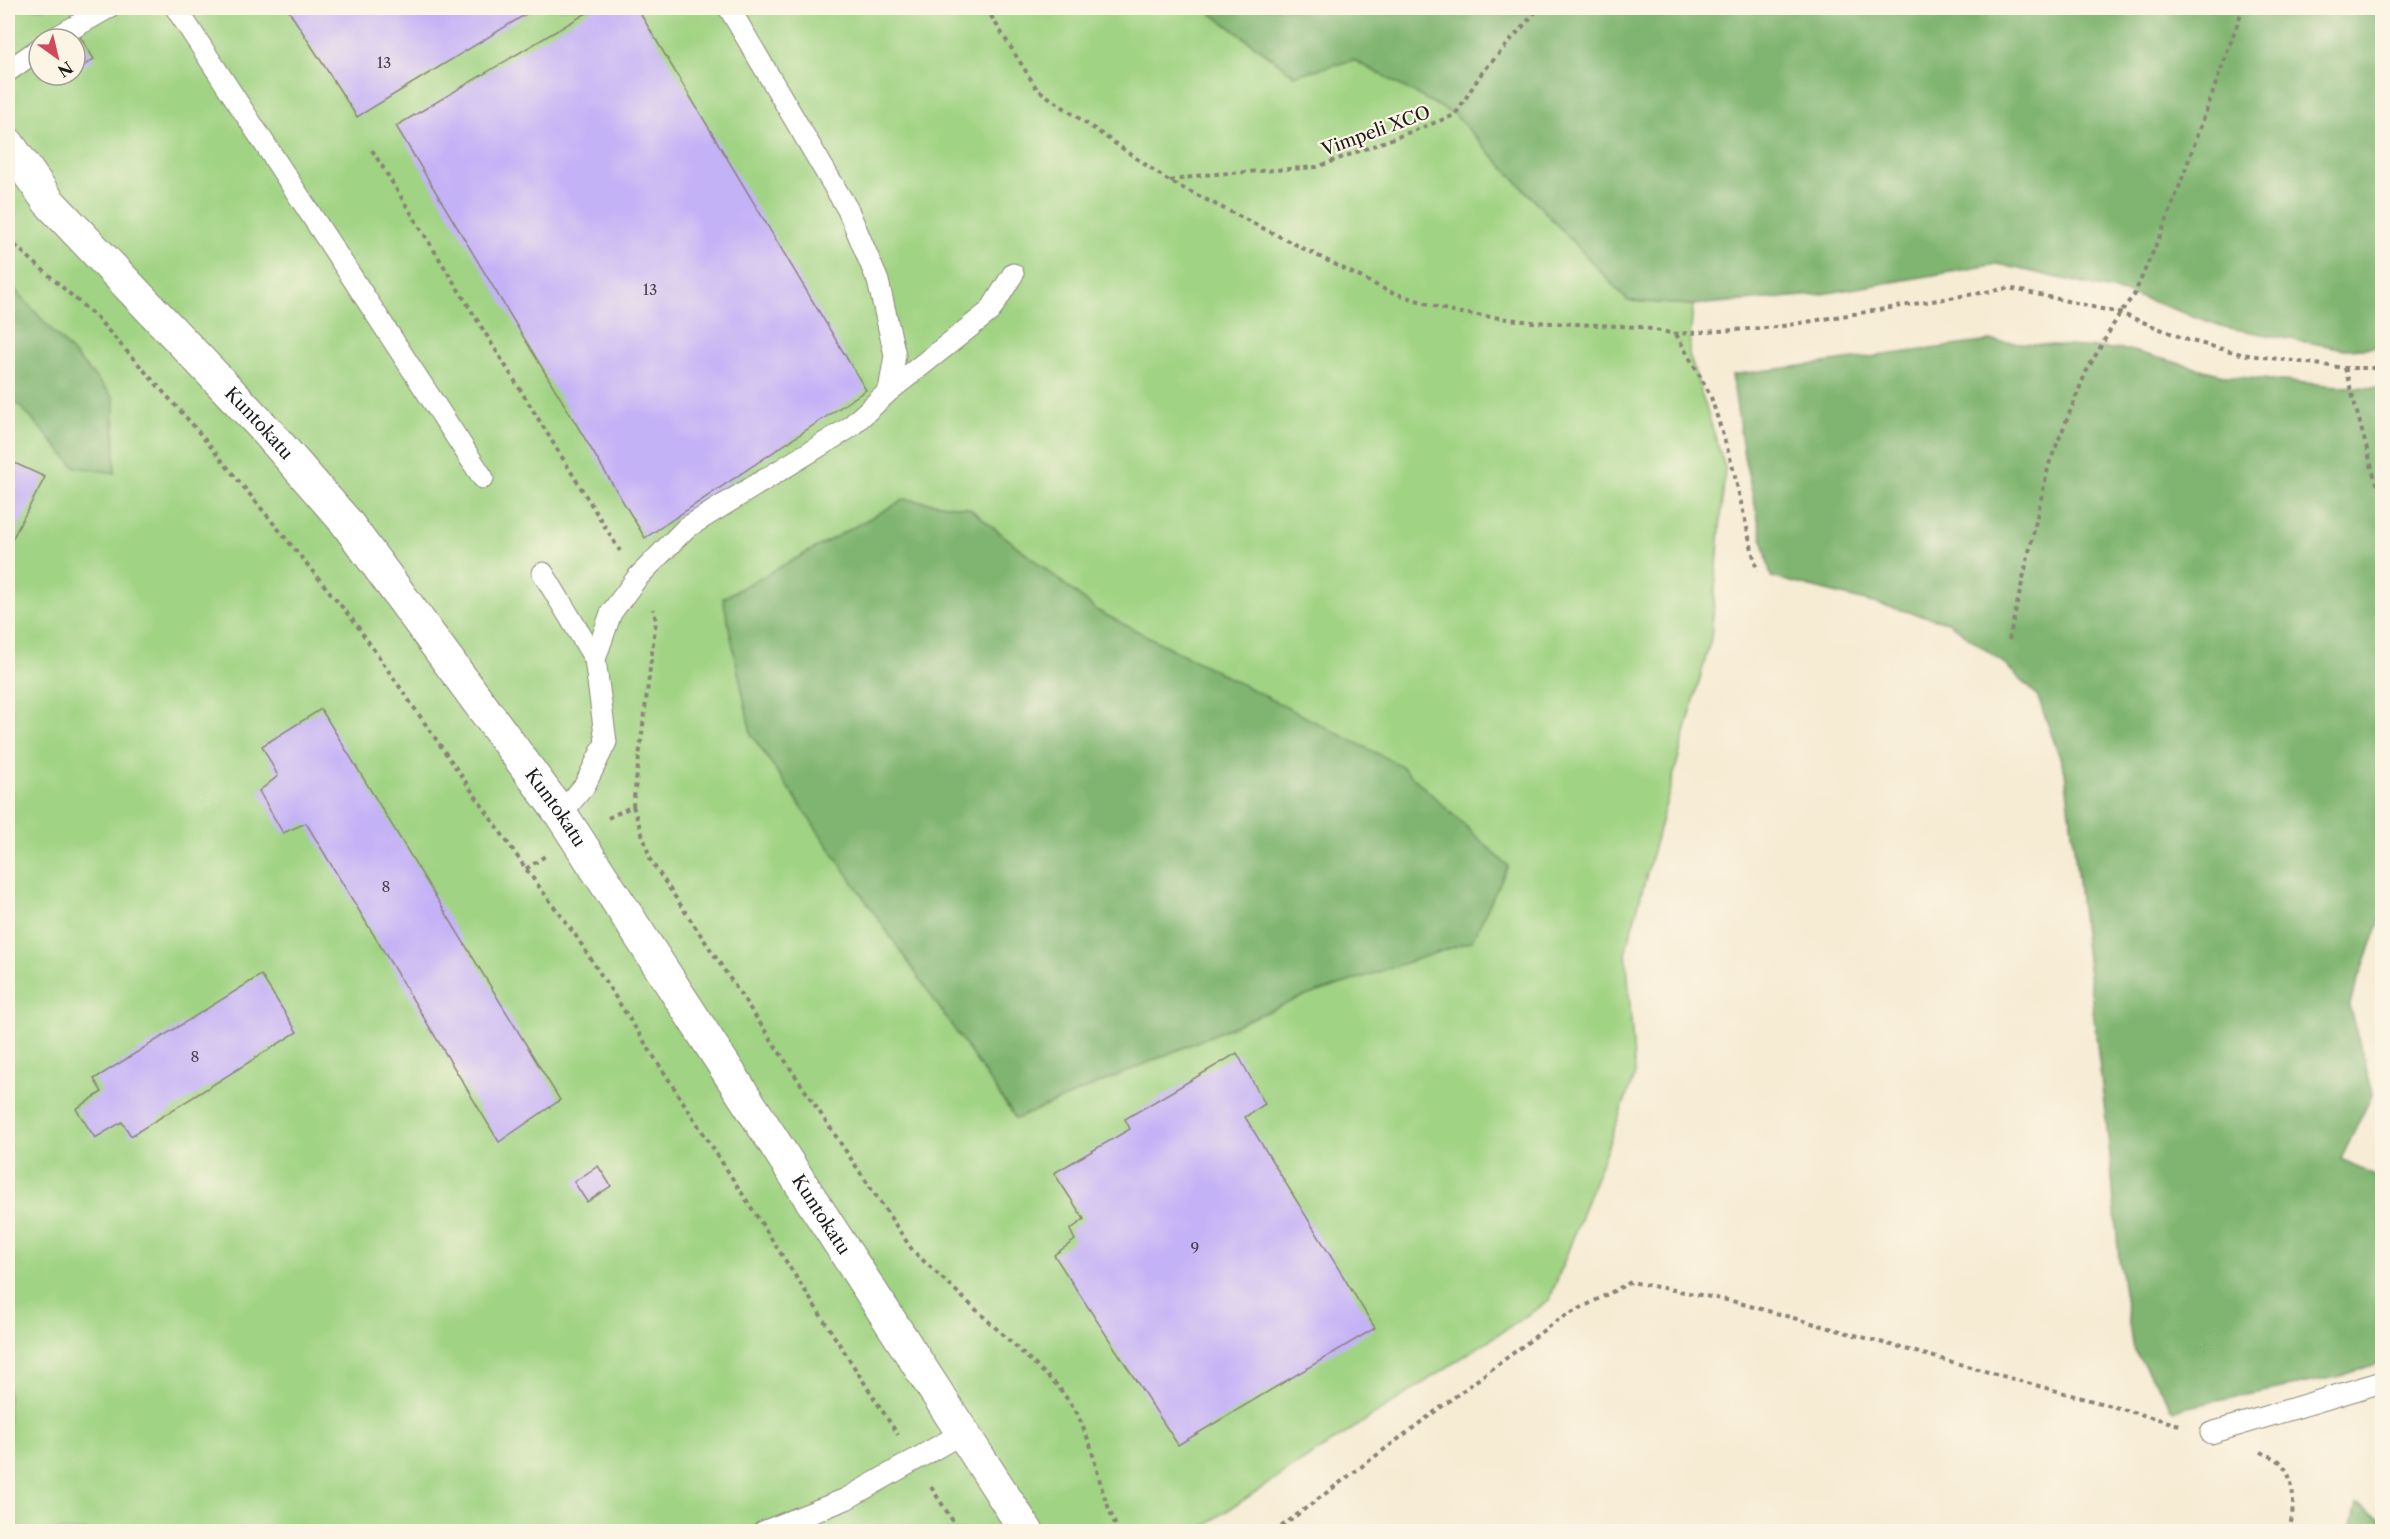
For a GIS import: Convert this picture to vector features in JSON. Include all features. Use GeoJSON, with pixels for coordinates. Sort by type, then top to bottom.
{"type":"FeatureCollection","features":[{"type":"Feature","properties":{"kind":"street","name":"Kuntokatu"},"geometry":{"type":"LineString","coordinates":[[8,144],[49,201],[265,429],[346,522],[568,825],[1027,1532]]}},
{"type":"Feature","properties":{"kind":"lane"},"geometry":{"type":"LineString","coordinates":[[74,27],[108,8]]}},
{"type":"Feature","properties":{"kind":"lane"},"geometry":{"type":"LineString","coordinates":[[176,8],[483,478]]}},
{"type":"Feature","properties":{"kind":"lane"},"geometry":{"type":"LineString","coordinates":[[729,8],[843,200],[857,230],[878,281],[895,356],[889,390]]}},
{"type":"Feature","properties":{"kind":"lane"},"geometry":{"type":"LineString","coordinates":[[8,71],[27,58]]}},
{"type":"Feature","properties":{"kind":"lane"},"geometry":{"type":"LineString","coordinates":[[568,825],[606,742],[596,659],[610,613],[637,578],[686,528],[849,429],[889,390],[990,310],[1013,274]]}},
{"type":"Feature","properties":{"kind":"lane"},"geometry":{"type":"LineString","coordinates":[[543,573],[596,659]]}},
{"type":"Feature","properties":{"kind":"lane"},"geometry":{"type":"LineString","coordinates":[[2211,1433],[2382,1382]]}},
{"type":"Feature","properties":{"kind":"lane"},"geometry":{"type":"LineString","coordinates":[[763,1532],[846,1499],[964,1432]]}},
{"type":"Feature","properties":{"kind":"path"},"geometry":{"type":"LineString","coordinates":[[986,8],[1037,89],[1169,181],[1388,291],[1453,312],[1532,322],[1640,327],[1676,334],[1777,327],[2009,288],[2120,313],[2188,340],[2241,354],[2345,368],[2382,368]]}},
{"type":"Feature","properties":{"kind":"path","name":"Vimpeli XCO"},"geometry":{"type":"LineString","coordinates":[[1169,181],[1202,175],[1317,167],[1455,115],[1481,74],[1539,8]]}},
{"type":"Feature","properties":{"kind":"path"},"geometry":{"type":"LineString","coordinates":[[2009,640],[2049,464],[2086,372],[2133,295],[2169,215],[2243,8]]}},
{"type":"Feature","properties":{"kind":"path"},"geometry":{"type":"LineString","coordinates":[[372,150],[652,602],[656,620],[633,806],[651,861],[913,1251],[1059,1386],[1077,1413],[1090,1444],[1103,1493],[1118,1532]]}},
{"type":"Feature","properties":{"kind":"path"},"geometry":{"type":"LineString","coordinates":[[8,238],[97,318],[222,460],[356,624],[526,869],[576,936],[960,1532]]}},
{"type":"Feature","properties":{"kind":"path"},"geometry":{"type":"LineString","coordinates":[[1676,334],[1710,394],[1732,464],[1757,571]]}},
{"type":"Feature","properties":{"kind":"path"},"geometry":{"type":"LineString","coordinates":[[2345,368],[2375,479],[2382,493]]}},
{"type":"Feature","properties":{"kind":"path"},"geometry":{"type":"LineString","coordinates":[[526,869],[568,825],[633,806]]}},
{"type":"Feature","properties":{"kind":"path"},"geometry":{"type":"LineString","coordinates":[[1274,1532],[1556,1321],[1631,1282],[1732,1301],[2242,1442],[2281,1462],[2292,1483],[2293,1518],[2289,1532]]}},
{"type":"Feature","properties":{"kind":"green space"},"geometry":{"type":"Polygon","coordinates":[[[8,8],[1204,8],[1294,75],[1354,60],[1455,115],[1628,301],[1693,305],[1689,354],[1725,468],[1711,638],[1626,950],[1635,1074],[1549,1301],[1196,1531],[8,1531],[8,8]]]}},
{"type":"Feature","properties":{"kind":"green space"},"geometry":{"type":"Polygon","coordinates":[[[1204,8],[2382,8],[2382,347],[2345,349],[2224,327],[2133,295],[1998,264],[1816,295],[1693,305],[1628,301],[1455,115],[1354,60],[1295,75],[1204,8]]]}},
{"type":"Feature","properties":{"kind":"green space"},"geometry":{"type":"Polygon","coordinates":[[[8,282],[114,398],[115,473],[75,467],[21,407],[8,398],[8,282]]]}},
{"type":"Feature","properties":{"kind":"green space"},"geometry":{"type":"Polygon","coordinates":[[[1991,341],[2129,350],[2227,376],[2382,388],[2382,915],[2349,1006],[2373,1093],[2341,1159],[2382,1180],[2382,1362],[2341,1376],[2174,1410],[2133,1349],[2119,1260],[2110,1155],[2065,771],[2037,695],[2002,662],[1948,622],[1771,577],[1744,456],[1732,375],[1991,341]]]}},
{"type":"Feature","properties":{"kind":"green space"},"geometry":{"type":"Polygon","coordinates":[[[905,499],[969,508],[1098,611],[1400,765],[1508,866],[1472,941],[1297,999],[1016,1119],[751,734],[723,598],[905,499]]]}},
{"type":"Feature","properties":{"kind":"green space"},"geometry":{"type":"Polygon","coordinates":[[[2357,1504],[2382,1519],[2382,1531],[2350,1531],[2357,1504]]]}},
{"type":"Feature","properties":{"kind":"building"},"geometry":{"type":"Polygon","coordinates":[[[287,8],[536,8],[357,117],[287,8]]]}},
{"type":"Feature","properties":{"kind":"building"},"geometry":{"type":"Polygon","coordinates":[[[595,8],[637,8],[866,390],[645,538],[396,126],[595,8]]]}},
{"type":"Feature","properties":{"kind":"building"},"geometry":{"type":"Polygon","coordinates":[[[87,48],[94,59],[87,64],[87,48]]]}},
{"type":"Feature","properties":{"kind":"building"},"geometry":{"type":"Polygon","coordinates":[[[8,460],[45,477],[8,547],[8,460]]]}},
{"type":"Feature","properties":{"kind":"building"},"geometry":{"type":"Polygon","coordinates":[[[321,709],[560,1100],[499,1142],[306,823],[283,833],[259,791],[278,776],[262,746],[321,709]]]}},
{"type":"Feature","properties":{"kind":"building"},"geometry":{"type":"Polygon","coordinates":[[[261,975],[297,1032],[131,1136],[122,1122],[95,1138],[76,1109],[102,1092],[94,1079],[261,975]]]}},
{"type":"Feature","properties":{"kind":"building"},"geometry":{"type":"Polygon","coordinates":[[[1237,1053],[1265,1104],[1245,1117],[1375,1328],[1178,1445],[1054,1255],[1075,1240],[1070,1230],[1084,1219],[1054,1173],[1130,1129],[1125,1119],[1237,1053]]]}},
{"type":"Feature","properties":{"kind":"building"},"geometry":{"type":"Polygon","coordinates":[[[598,1166],[611,1186],[587,1202],[574,1182],[598,1166]]]}}]}
